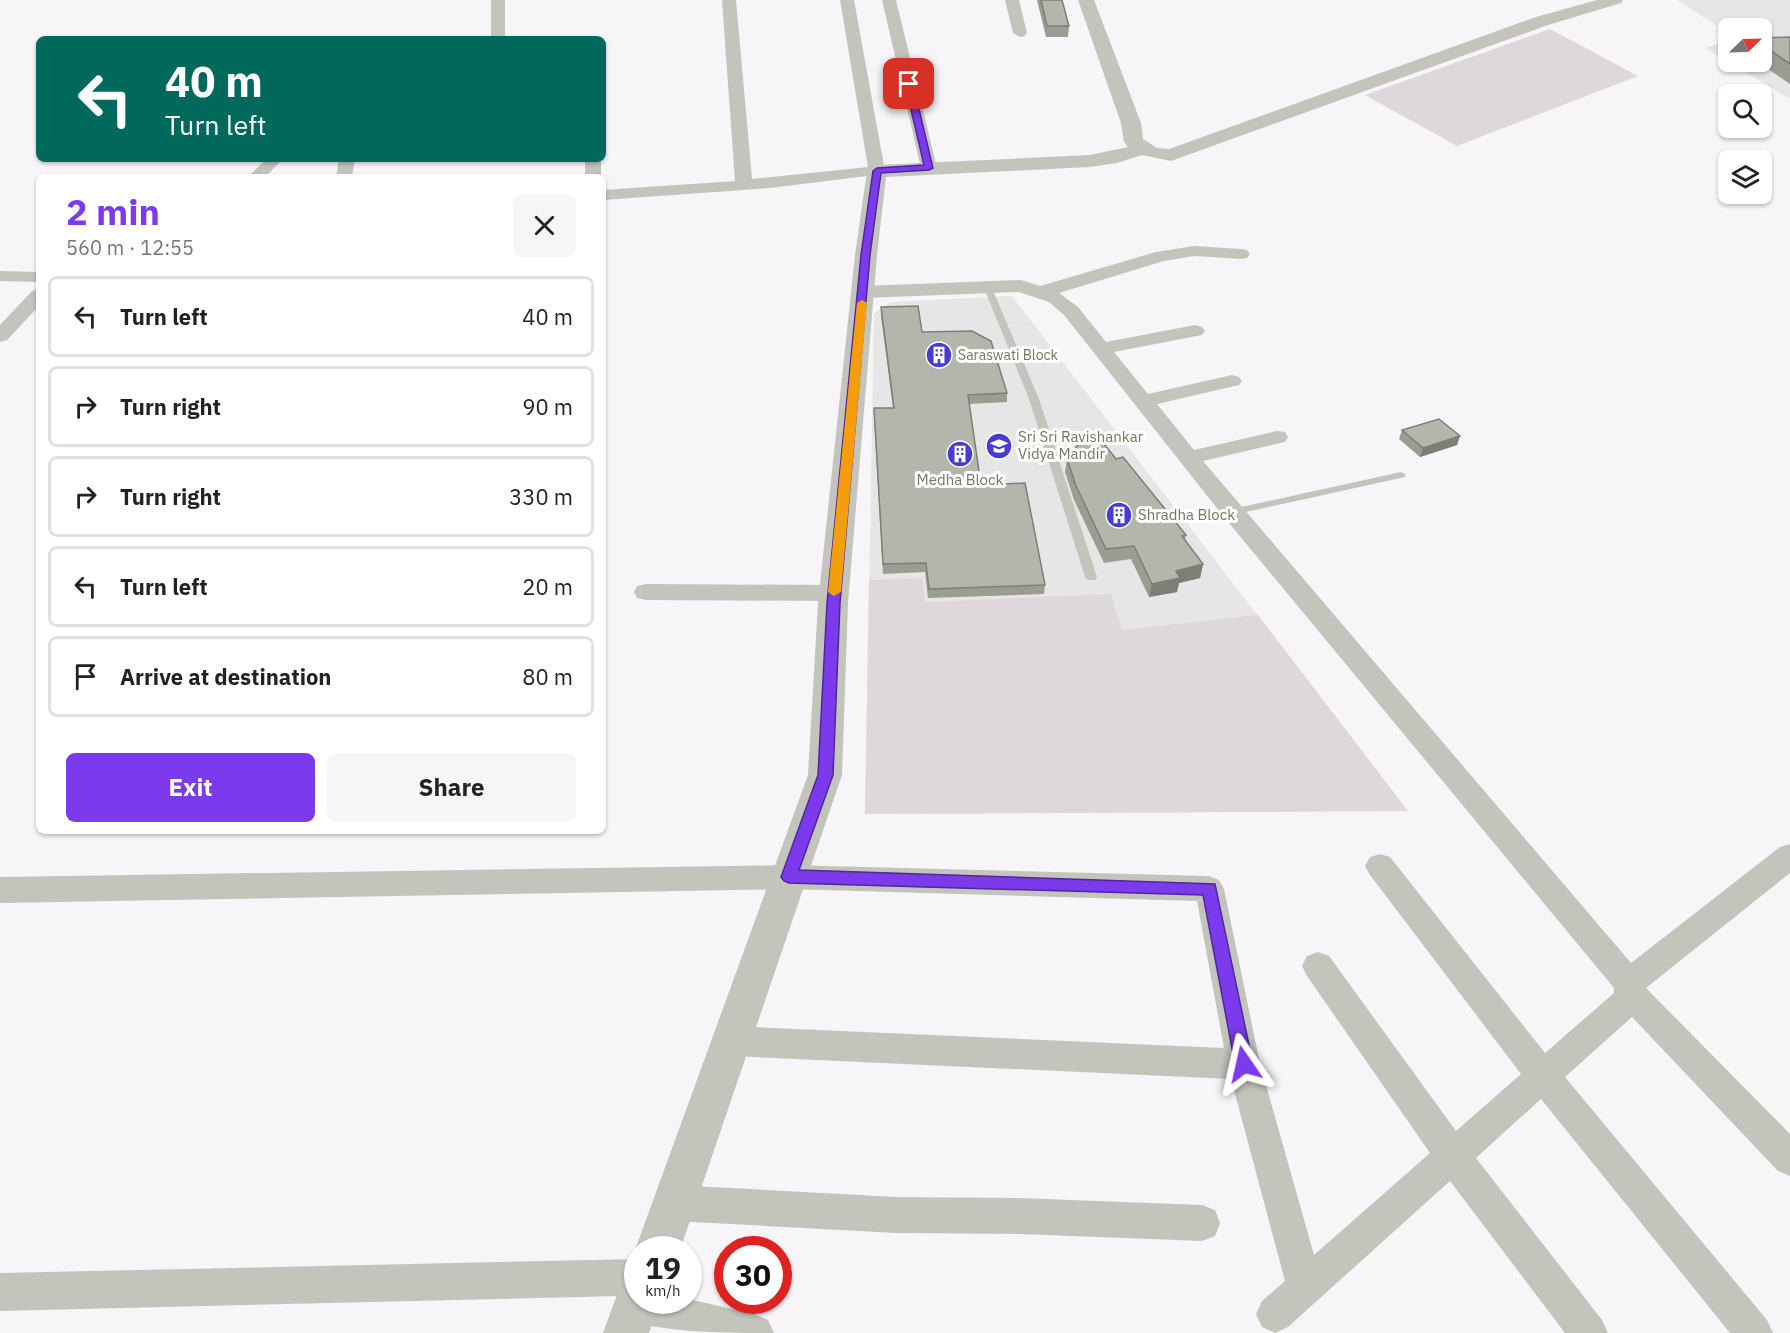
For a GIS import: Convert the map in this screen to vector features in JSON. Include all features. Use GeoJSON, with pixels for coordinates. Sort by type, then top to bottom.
{"type":"FeatureCollection","features":[{"type":"Feature","properties":{"kind":"street"},"geometry":{"type":"LineString","coordinates":[[497,36],[495,31],[500,6],[498,0]]}},
{"type":"Feature","properties":{"kind":"street"},"geometry":{"type":"LineString","coordinates":[[729,0],[744,185]]}},
{"type":"Feature","properties":{"kind":"street"},"geometry":{"type":"LineString","coordinates":[[662,1236],[825,775],[834,593],[866,255],[877,171],[847,0]]}},
{"type":"Feature","properties":{"kind":"street"},"geometry":{"type":"LineString","coordinates":[[889,0],[929,168]]}},
{"type":"Feature","properties":{"kind":"street"},"geometry":{"type":"LineString","coordinates":[[1012,0],[1020,33]]}},
{"type":"Feature","properties":{"kind":"street"},"geometry":{"type":"LineString","coordinates":[[1086,0],[1131,123],[1134,142],[1152,153],[1171,155],[1542,21],[1615,0]]}},
{"type":"Feature","properties":{"kind":"street"},"geometry":{"type":"LineString","coordinates":[[606,195],[744,185],[877,171],[1090,161],[1117,157],[1143,148]]}},
{"type":"Feature","properties":{"kind":"street"},"geometry":{"type":"LineString","coordinates":[[259,174],[272,162]]}},
{"type":"Feature","properties":{"kind":"street"},"geometry":{"type":"LineString","coordinates":[[1041,292],[1162,256],[1194,251],[1241,254]]}},
{"type":"Feature","properties":{"kind":"street"},"geometry":{"type":"LineString","coordinates":[[0,276],[36,277]]}},
{"type":"Feature","properties":{"kind":"street"},"geometry":{"type":"LineString","coordinates":[[863,292],[1021,286],[1056,298],[1071,311],[1232,512],[1629,988],[1790,1159]]}},
{"type":"Feature","properties":{"kind":"street"},"geometry":{"type":"LineString","coordinates":[[0,312],[31,313]]}},
{"type":"Feature","properties":{"kind":"street"},"geometry":{"type":"LineString","coordinates":[[0,336],[31,313]]}},
{"type":"Feature","properties":{"kind":"street"},"geometry":{"type":"LineString","coordinates":[[1101,349],[1195,331]]}},
{"type":"Feature","properties":{"kind":"street"},"geometry":{"type":"LineString","coordinates":[[1143,401],[1232,381]]}},
{"type":"Feature","properties":{"kind":"street"},"geometry":{"type":"LineString","coordinates":[[1189,458],[1277,437]]}},
{"type":"Feature","properties":{"kind":"street"},"geometry":{"type":"LineString","coordinates":[[646,592],[834,593]]}},
{"type":"Feature","properties":{"kind":"street"},"geometry":{"type":"LineString","coordinates":[[1275,1314],[1625,1003],[1629,988],[1790,856]]}},
{"type":"Feature","properties":{"kind":"street"},"geometry":{"type":"LineString","coordinates":[[1380,866],[1543,1076],[1754,1333]]}},
{"type":"Feature","properties":{"kind":"street"},"geometry":{"type":"LineString","coordinates":[[0,890],[789,877],[1209,889],[1244,1064],[1305,1288]]}},
{"type":"Feature","properties":{"kind":"street"},"geometry":{"type":"LineString","coordinates":[[1318,966],[1453,1156],[1589,1333]]}},
{"type":"Feature","properties":{"kind":"street"},"geometry":{"type":"LineString","coordinates":[[731,1041],[1244,1064]]}},
{"type":"Feature","properties":{"kind":"street"},"geometry":{"type":"LineString","coordinates":[[674,1203],[896,1215],[1020,1216],[1202,1223]]}},
{"type":"Feature","properties":{"kind":"street"},"geometry":{"type":"LineString","coordinates":[[0,1292],[624,1303]]}},
{"type":"Feature","properties":{"kind":"street"},"geometry":{"type":"LineString","coordinates":[[678,1314],[755,1333]]}},
{"type":"Feature","properties":{"kind":"lane"},"geometry":{"type":"LineString","coordinates":[[988,288],[1035,399],[1091,577]]}},
{"type":"Feature","properties":{"kind":"lane"},"geometry":{"type":"LineString","coordinates":[[1232,512],[1401,475]]}},
{"type":"Feature","properties":{"kind":"shaded area"},"geometry":{"type":"Polygon","coordinates":[[[1677,0],[1790,0],[1790,99],[1772,88],[1772,84],[1765,84],[1745,72],[1772,72],[1772,18],[1718,18],[1718,27],[1677,0]]]}},
{"type":"Feature","properties":{"kind":"shaded area"},"geometry":{"type":"Polygon","coordinates":[[[1550,29],[1638,76],[1457,146],[1365,95],[1550,29]]]}},
{"type":"Feature","properties":{"kind":"shaded area"},"geometry":{"type":"Polygon","coordinates":[[[1718,43],[1718,56],[1705,48],[1718,43]]]}},
{"type":"Feature","properties":{"kind":"shaded area","name":"Sri Sri Ravishankar Vidya Mandir"},"geometry":{"type":"Polygon","coordinates":[[[1012,296],[1408,811],[865,814],[874,313],[891,302],[1012,296]]]}},
{"type":"Feature","properties":{"kind":"shaded area"},"geometry":{"type":"Polygon","coordinates":[[[922,578],[925,602],[1111,594],[1122,630],[1258,615],[1408,811],[865,814],[869,580],[922,578]]]}},
{"type":"Feature","properties":{"kind":"building"},"geometry":{"type":"Polygon","coordinates":[[[1041,0],[1062,0],[1069,26],[1047,26],[1041,0]]]}},
{"type":"Feature","properties":{"kind":"building"},"geometry":{"type":"Polygon","coordinates":[[[1790,37],[1790,64],[1772,52],[1772,38],[1790,37]]]}},
{"type":"Feature","properties":{"kind":"building"},"geometry":{"type":"Polygon","coordinates":[[[918,306],[922,332],[972,331],[991,341],[1007,393],[968,395],[981,485],[1025,483],[1045,585],[929,589],[926,563],[883,564],[874,408],[894,408],[881,307],[918,306]]]}},
{"type":"Feature","properties":{"kind":"building"},"geometry":{"type":"Polygon","coordinates":[[[1439,419],[1460,436],[1423,448],[1402,430],[1439,419]]]}},
{"type":"Feature","properties":{"kind":"building","name":"Shradha Block"},"geometry":{"type":"Polygon","coordinates":[[[1097,435],[1116,459],[1123,457],[1186,535],[1182,536],[1203,564],[1176,571],[1180,578],[1152,584],[1134,546],[1106,549],[1076,486],[1067,459],[1084,437],[1097,435]]]}},
{"type":"Feature","properties":{"kind":"slow traffic"},"geometry":{"type":"LineString","coordinates":[[834,592],[862,303]]}},
{"type":"Feature","properties":{"kind":"place","name":"Saraswati Block"},"geometry":{"type":"Point","coordinates":[939,355]}},
{"type":"Feature","properties":{"kind":"place","name":"Sri Sri Ravishankar Vidya Mandir"},"geometry":{"type":"Point","coordinates":[999,446]}},
{"type":"Feature","properties":{"kind":"place","name":"Medha Block"},"geometry":{"type":"Point","coordinates":[960,454]}},
{"type":"Feature","properties":{"kind":"place","name":"Shradha Block"},"geometry":{"type":"Point","coordinates":[1119,515]}},
{"type":"Feature","properties":{"kind":"route"},"geometry":{"type":"LineString","coordinates":[[909,84],[929,168],[877,171],[866,255],[833,603],[825,775],[789,877],[1209,889],[1244,1064]]}}]}
